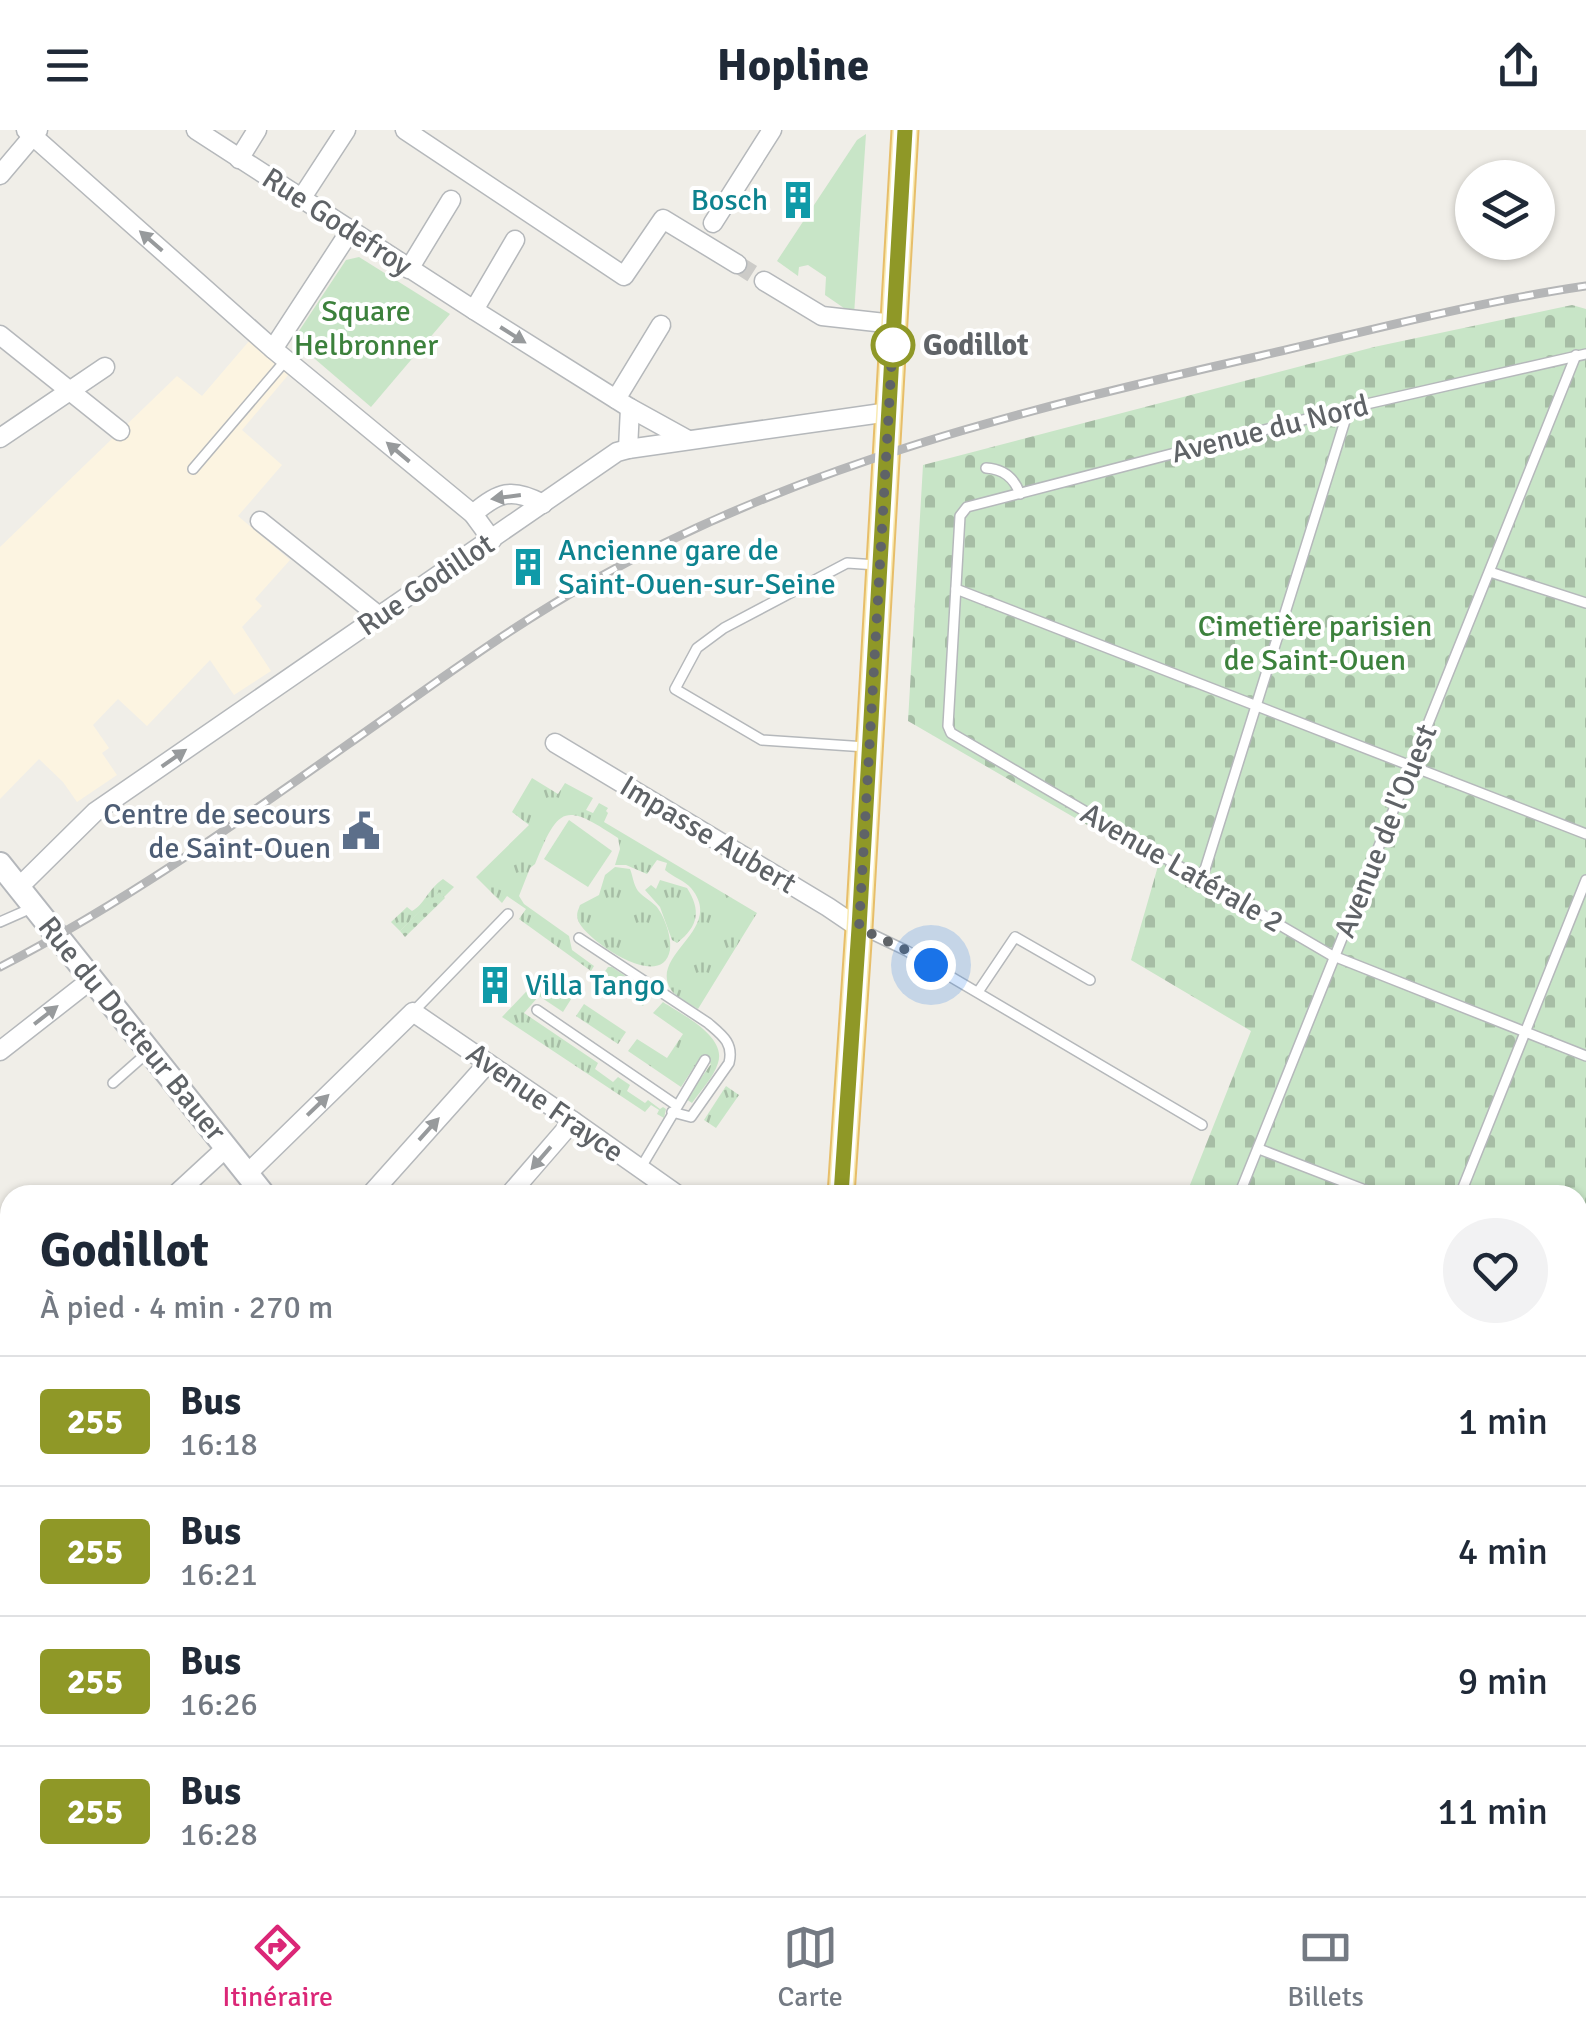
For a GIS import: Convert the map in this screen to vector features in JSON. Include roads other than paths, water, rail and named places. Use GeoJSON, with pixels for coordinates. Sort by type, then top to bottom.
{"type":"FeatureCollection","features":[{"type":"Feature","properties":{"kind":"main road"},"geometry":{"type":"LineString","coordinates":[[842,1185],[904,130]]}},
{"type":"Feature","properties":{"kind":"main road","name":"Rue du Docteur Bauer"},"geometry":{"type":"LineString","coordinates":[[0,864],[257,1185]]}},
{"type":"Feature","properties":{"kind":"street","name":"Rue Godefroy"},"geometry":{"type":"LineString","coordinates":[[196,130],[623,404],[688,440]]}},
{"type":"Feature","properties":{"kind":"street"},"geometry":{"type":"LineString","coordinates":[[239,159],[257,130]]}},
{"type":"Feature","properties":{"kind":"street"},"geometry":{"type":"LineString","coordinates":[[301,199],[346,130]]}},
{"type":"Feature","properties":{"kind":"street"},"geometry":{"type":"LineString","coordinates":[[405,130],[624,276],[663,220],[737,264]]}},
{"type":"Feature","properties":{"kind":"street"},"geometry":{"type":"LineString","coordinates":[[712,223],[772,130]]}},
{"type":"Feature","properties":{"kind":"street"},"geometry":{"type":"LineString","coordinates":[[0,175],[32,132],[280,354],[473,514],[492,540]]}},
{"type":"Feature","properties":{"kind":"street"},"geometry":{"type":"LineString","coordinates":[[410,269],[452,200]]}},
{"type":"Feature","properties":{"kind":"street"},"geometry":{"type":"LineString","coordinates":[[280,354],[350,231]]}},
{"type":"Feature","properties":{"kind":"street"},"geometry":{"type":"LineString","coordinates":[[474,310],[516,240]]}},
{"type":"Feature","properties":{"kind":"street"},"geometry":{"type":"LineString","coordinates":[[764,281],[822,316],[894,324]]}},
{"type":"Feature","properties":{"kind":"street"},"geometry":{"type":"LineString","coordinates":[[628,449],[623,404],[660,325]]}},
{"type":"Feature","properties":{"kind":"street"},"geometry":{"type":"LineString","coordinates":[[0,335],[120,431]]}},
{"type":"Feature","properties":{"kind":"street"},"geometry":{"type":"LineString","coordinates":[[0,438],[105,368]]}},
{"type":"Feature","properties":{"kind":"street","name":"Rue Godillot"},"geometry":{"type":"LineString","coordinates":[[19,887],[96,812],[617,452],[889,412]]}},
{"type":"Feature","properties":{"kind":"street"},"geometry":{"type":"LineString","coordinates":[[473,514],[487,501],[506,494],[527,496],[542,504]]}},
{"type":"Feature","properties":{"kind":"street"},"geometry":{"type":"LineString","coordinates":[[260,521],[379,616]]}},
{"type":"Feature","properties":{"kind":"street","name":"Impasse Aubert"},"geometry":{"type":"LineString","coordinates":[[555,743],[859,928]]}},
{"type":"Feature","properties":{"kind":"street"},"geometry":{"type":"LineString","coordinates":[[0,1051],[92,979]]}},
{"type":"Feature","properties":{"kind":"street"},"geometry":{"type":"LineString","coordinates":[[248,1173],[413,1012]]}},
{"type":"Feature","properties":{"kind":"street","name":"Avenue Frayce"},"geometry":{"type":"LineString","coordinates":[[413,1012],[574,1121],[658,1185]]}},
{"type":"Feature","properties":{"kind":"street"},"geometry":{"type":"LineString","coordinates":[[379,1185],[488,1063]]}},
{"type":"Feature","properties":{"kind":"street"},"geometry":{"type":"LineString","coordinates":[[518,1185],[574,1121]]}},
{"type":"Feature","properties":{"kind":"street"},"geometry":{"type":"LineString","coordinates":[[186,1185],[226,1148]]}},
{"type":"Feature","properties":{"kind":"lane"},"geometry":{"type":"LineString","coordinates":[[193,468],[280,354]]}},
{"type":"Feature","properties":{"kind":"lane","name":"Avenue du Nord"},"geometry":{"type":"LineString","coordinates":[[956,589],[960,516],[971,505],[1348,408],[1581,355]]}},
{"type":"Feature","properties":{"kind":"lane","name":"Avenue de l'Ouest"},"geometry":{"type":"LineString","coordinates":[[1243,1185],[1581,355]]}},
{"type":"Feature","properties":{"kind":"lane"},"geometry":{"type":"LineString","coordinates":[[1202,878],[1348,408]]}},
{"type":"Feature","properties":{"kind":"lane"},"geometry":{"type":"LineString","coordinates":[[986,468],[1009,476],[1020,494]]}},
{"type":"Feature","properties":{"kind":"lane"},"geometry":{"type":"LineString","coordinates":[[868,748],[762,740],[675,689],[697,648],[724,628],[847,563],[879,565]]}},
{"type":"Feature","properties":{"kind":"lane"},"geometry":{"type":"LineString","coordinates":[[1490,572],[1586,603]]}},
{"type":"Feature","properties":{"kind":"lane"},"geometry":{"type":"LineString","coordinates":[[956,589],[1586,834]]}},
{"type":"Feature","properties":{"kind":"lane","name":"Avenue Latérale 2"},"geometry":{"type":"LineString","coordinates":[[956,589],[948,723],[951,733],[1336,957],[1586,1056]]}},
{"type":"Feature","properties":{"kind":"lane"},"geometry":{"type":"LineString","coordinates":[[1464,1185],[1586,880]]}},
{"type":"Feature","properties":{"kind":"lane"},"geometry":{"type":"LineString","coordinates":[[0,922],[35,907]]}},
{"type":"Feature","properties":{"kind":"lane"},"geometry":{"type":"LineString","coordinates":[[413,1012],[508,914]]}},
{"type":"Feature","properties":{"kind":"lane"},"geometry":{"type":"LineString","coordinates":[[859,928],[908,951],[1202,1124]]}},
{"type":"Feature","properties":{"kind":"lane"},"geometry":{"type":"LineString","coordinates":[[978,992],[1015,937],[1090,980]]}},
{"type":"Feature","properties":{"kind":"lane"},"geometry":{"type":"LineString","coordinates":[[537,1010],[691,1118],[729,1063],[731,1054],[726,1038],[708,1023],[579,938]]}},
{"type":"Feature","properties":{"kind":"lane"},"geometry":{"type":"LineString","coordinates":[[113,1084],[149,1051]]}},
{"type":"Feature","properties":{"kind":"lane"},"geometry":{"type":"LineString","coordinates":[[640,1168],[705,1060]]}},
{"type":"Feature","properties":{"kind":"lane"},"geometry":{"type":"LineString","coordinates":[[1259,1148],[1353,1185]]}},
{"type":"Feature","properties":{"kind":"tunnel"},"geometry":{"type":"LineString","coordinates":[[737,264],[764,281]]}},
{"type":"Feature","properties":{"kind":"railway"},"geometry":{"type":"LineString","coordinates":[[0,967],[102,910],[200,847],[543,610],[674,538],[754,503],[919,444],[1089,396],[1422,318],[1586,286]]}},
{"type":"Feature","properties":{"kind":"place","name":"Bosch"},"geometry":{"type":"Point","coordinates":[798,200]}},
{"type":"Feature","properties":{"kind":"place","name":"Godillot"},"geometry":{"type":"Point","coordinates":[893,345]}},
{"type":"Feature","properties":{"kind":"place","name":"Ancienne gare de Saint-Ouen-sur-Seine"},"geometry":{"type":"Point","coordinates":[528,567]}},
{"type":"Feature","properties":{"kind":"place","name":"Centre de secours de Saint-Ouen"},"geometry":{"type":"Point","coordinates":[361,831]}},
{"type":"Feature","properties":{"kind":"place","name":"Villa Tango"},"geometry":{"type":"Point","coordinates":[495,985]}},
{"type":"Feature","properties":{"kind":"park label","name":"Square Helbronner"},"geometry":{"type":"Point","coordinates":[366,328]}},
{"type":"Feature","properties":{"kind":"park label","name":"Cimetière parisien de Saint-Ouen"},"geometry":{"type":"Point","coordinates":[1315,643]}}]}
